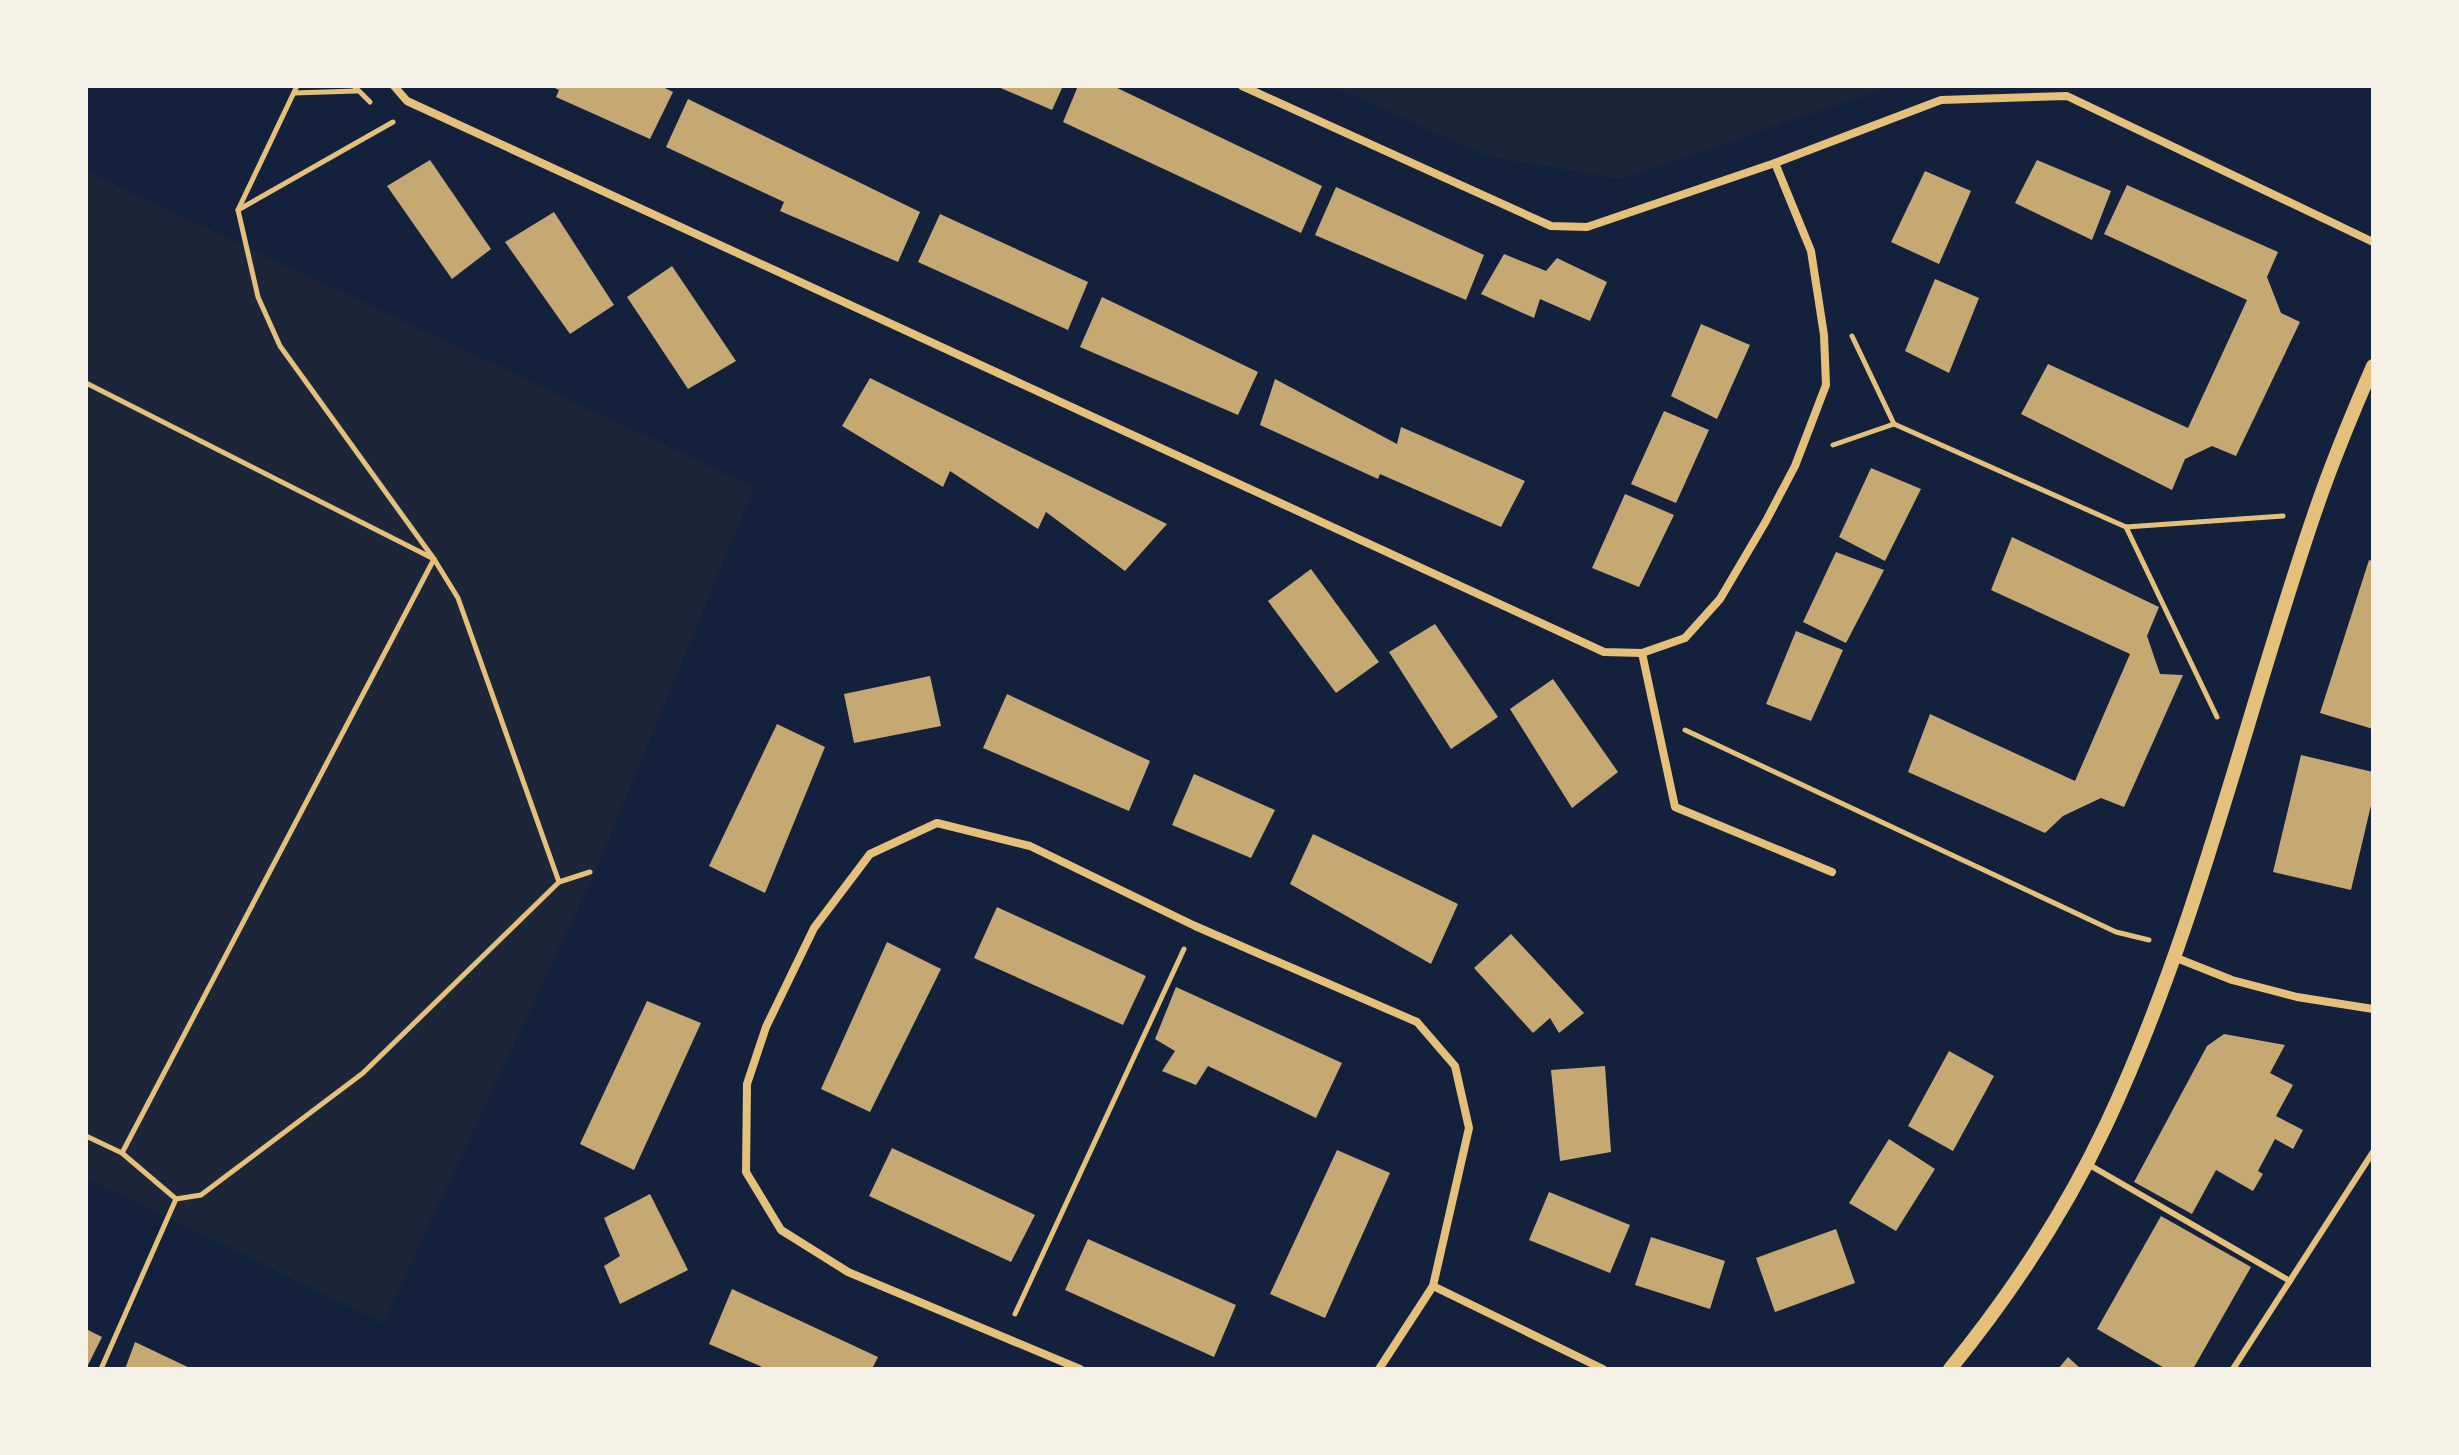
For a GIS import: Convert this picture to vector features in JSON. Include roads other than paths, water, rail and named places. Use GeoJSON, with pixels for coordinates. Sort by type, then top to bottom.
{"type":"FeatureCollection","features":[{"type":"Feature","properties":{"kind":"street"},"geometry":{"type":"LineString","coordinates":[[394,86],[407,101],[1604,652],[1642,653],[1685,638],[1720,599],[1766,521],[1798,457],[1826,385],[1821,316],[1811,251],[1775,163]]}},
{"type":"Feature","properties":{"kind":"street"},"geometry":{"type":"LineString","coordinates":[[1242,86],[1551,226],[1587,227],[1775,163],[1941,100],[2067,96],[2373,242]]}},
{"type":"Feature","properties":{"kind":"street"},"geometry":{"type":"LineString","coordinates":[[1950,1369],[1988,1323],[2027,1265],[2105,1127],[2143,1042],[2238,761],[2314,513],[2373,366]]}},
{"type":"Feature","properties":{"kind":"street"},"geometry":{"type":"LineString","coordinates":[[1642,653],[1675,807],[1832,872]]}},
{"type":"Feature","properties":{"kind":"street"},"geometry":{"type":"LineString","coordinates":[[1080,1369],[848,1272],[781,1230],[746,1172],[747,1084],[766,1027],[814,928],[870,854],[937,823],[1030,846],[1195,926],[1417,1022],[1455,1066],[1469,1128],[1433,1286],[1379,1369]]}},
{"type":"Feature","properties":{"kind":"street"},"geometry":{"type":"LineString","coordinates":[[2175,952],[2232,980],[2297,997],[2373,1009]]}},
{"type":"Feature","properties":{"kind":"street"},"geometry":{"type":"LineString","coordinates":[[1433,1286],[1603,1369]]}},
{"type":"Feature","properties":{"kind":"lane"},"geometry":{"type":"LineString","coordinates":[[2233,1369],[2373,1152]]}},
{"type":"Feature","properties":{"kind":"lane"},"geometry":{"type":"LineString","coordinates":[[2086,1163],[2290,1281]]}}]}
